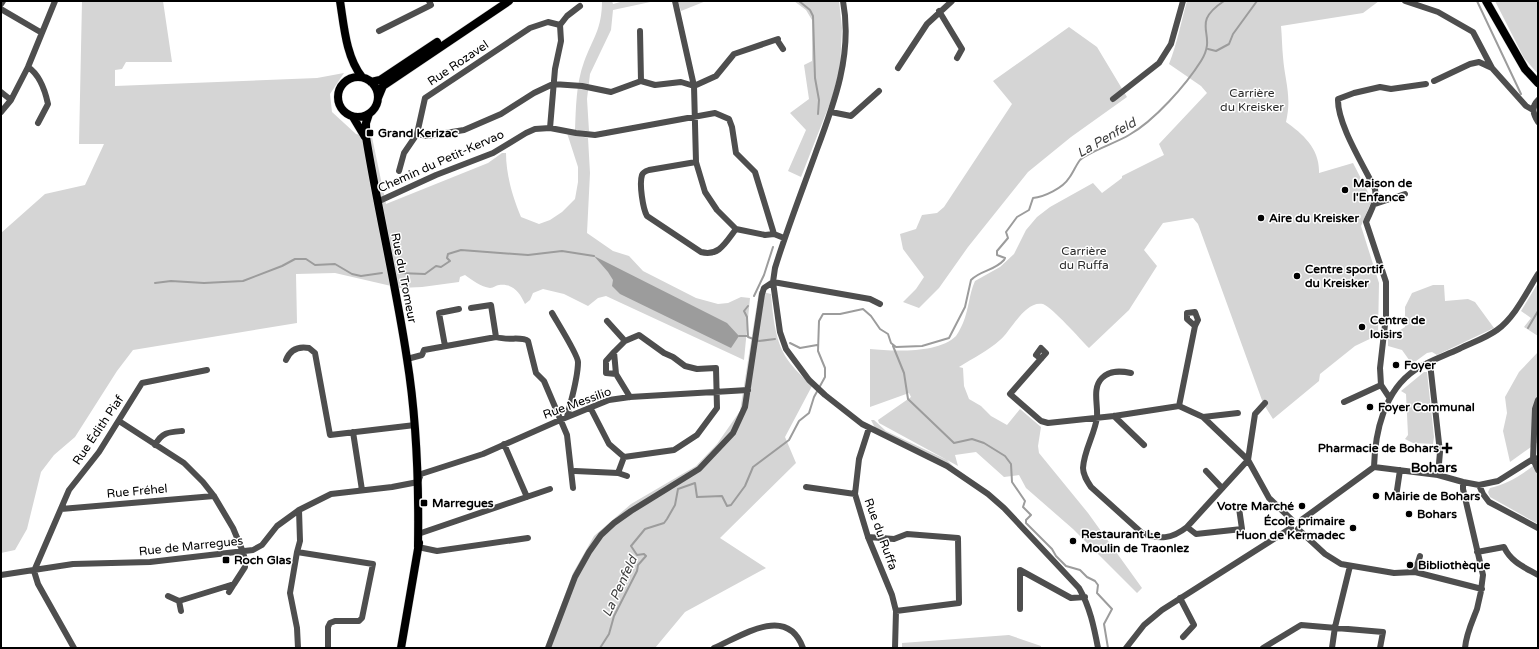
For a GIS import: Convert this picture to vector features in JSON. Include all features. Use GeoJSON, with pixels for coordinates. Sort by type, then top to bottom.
{"type":"FeatureCollection","features":[{"type":"Feature","properties":{"kind":"main road"},"geometry":{"type":"LineString","coordinates":[[340,1],[349,48],[356,70],[362,77],[375,86],[378,98]]}},
{"type":"Feature","properties":{"kind":"main road"},"geometry":{"type":"LineString","coordinates":[[371,82],[380,80],[500,1]]}},
{"type":"Feature","properties":{"kind":"main road"},"geometry":{"type":"LineString","coordinates":[[362,77],[348,80],[342,85],[338,92],[338,100],[341,108],[346,114],[353,117],[361,117],[369,114],[377,105],[382,86],[509,1]]}},
{"type":"Feature","properties":{"kind":"main road"},"geometry":{"type":"LineString","coordinates":[[1486,1],[1525,69],[1538,83]]}},
{"type":"Feature","properties":{"kind":"main road"},"geometry":{"type":"LineString","coordinates":[[348,80],[349,48]]}},
{"type":"Feature","properties":{"kind":"main road","name":"Rue du Tromeur"},"geometry":{"type":"LineString","coordinates":[[369,114],[366,123],[366,137],[407,358],[420,478],[421,532],[402,648]]}},
{"type":"Feature","properties":{"kind":"main road","name":"Rue du Tromeur"},"geometry":{"type":"LineString","coordinates":[[353,117],[366,137]]}},
{"type":"Feature","properties":{"kind":"main road","name":"Rue du Tromeur"},"geometry":{"type":"LineString","coordinates":[[418,547],[420,478]]}},
{"type":"Feature","properties":{"kind":"street"},"geometry":{"type":"LineString","coordinates":[[1,112],[11,100],[28,67],[55,1]]}},
{"type":"Feature","properties":{"kind":"street"},"geometry":{"type":"LineString","coordinates":[[379,30],[431,5],[429,1]]}},
{"type":"Feature","properties":{"kind":"street"},"geometry":{"type":"LineString","coordinates":[[675,1],[694,86],[693,118],[696,162],[705,192],[712,204],[736,229],[765,235],[774,234],[784,238]]}},
{"type":"Feature","properties":{"kind":"street"},"geometry":{"type":"LineString","coordinates":[[843,1],[846,32],[843,69],[831,112],[784,238],[775,268],[773,282],[779,325],[786,350],[809,380],[825,395],[869,428],[947,466],[988,494],[1004,508],[1069,575],[1085,597],[1093,622],[1098,648]]}},
{"type":"Feature","properties":{"kind":"street"},"geometry":{"type":"LineString","coordinates":[[898,68],[927,24],[939,11],[952,1]]}},
{"type":"Feature","properties":{"kind":"street"},"geometry":{"type":"LineString","coordinates":[[1113,99],[1159,63],[1171,44],[1183,1]]}},
{"type":"Feature","properties":{"kind":"street"},"geometry":{"type":"LineString","coordinates":[[1405,1],[1438,12],[1473,32],[1492,68],[1526,106],[1533,110]]}},
{"type":"Feature","properties":{"kind":"street"},"geometry":{"type":"LineString","coordinates":[[550,128],[553,84],[561,41],[560,25],[567,16],[580,6]]}},
{"type":"Feature","properties":{"kind":"street"},"geometry":{"type":"LineString","coordinates":[[1,9],[42,33]]}},
{"type":"Feature","properties":{"kind":"street"},"geometry":{"type":"LineString","coordinates":[[939,11],[962,49],[957,58]]}},
{"type":"Feature","properties":{"kind":"street","name":"Rue Rozavel"},"geometry":{"type":"LineString","coordinates":[[417,134],[425,98],[490,53],[507,45],[530,28],[548,22],[560,25]]}},
{"type":"Feature","properties":{"kind":"street"},"geometry":{"type":"LineString","coordinates":[[640,31],[641,82]]}},
{"type":"Feature","properties":{"kind":"street"},"geometry":{"type":"LineString","coordinates":[[398,171],[404,153],[417,134],[427,136],[464,130],[502,114],[520,101],[553,84],[576,85],[611,92],[641,82],[655,85],[681,82],[694,86],[716,76],[734,54],[777,40],[783,49]]}},
{"type":"Feature","properties":{"kind":"street"},"geometry":{"type":"LineString","coordinates":[[1434,81],[1470,64],[1479,62],[1492,68]]}},
{"type":"Feature","properties":{"kind":"street"},"geometry":{"type":"LineString","coordinates":[[28,67],[34,71],[45,92],[48,104],[38,123]]}},
{"type":"Feature","properties":{"kind":"street"},"geometry":{"type":"LineString","coordinates":[[1389,397],[1381,385],[1380,368],[1386,316],[1386,282],[1366,222],[1375,204],[1375,189],[1347,134],[1338,106],[1338,99],[1354,93],[1380,87],[1391,89],[1426,84]]}},
{"type":"Feature","properties":{"kind":"street"},"geometry":{"type":"LineString","coordinates":[[831,112],[851,116],[879,91]]}},
{"type":"Feature","properties":{"kind":"street"},"geometry":{"type":"LineString","coordinates":[[1,92],[11,100]]}},
{"type":"Feature","properties":{"kind":"street"},"geometry":{"type":"LineString","coordinates":[[1538,100],[1533,106],[1538,122]]}},
{"type":"Feature","properties":{"kind":"street","name":"Chemin du Petit-Kervao"},"geometry":{"type":"LineString","coordinates":[[377,202],[436,175],[493,153],[526,133],[542,128],[595,135],[715,113],[729,118],[736,153],[755,172],[774,234]]}},
{"type":"Feature","properties":{"kind":"street"},"geometry":{"type":"LineString","coordinates":[[696,162],[644,172],[641,176],[644,211],[647,216],[701,252],[709,254],[719,251],[736,229]]}},
{"type":"Feature","properties":{"kind":"street"},"geometry":{"type":"LineString","coordinates":[[1375,204],[1405,194]]}},
{"type":"Feature","properties":{"kind":"street"},"geometry":{"type":"LineString","coordinates":[[1374,467],[1374,456],[1382,414],[1389,397],[1408,376],[1430,363],[1497,330],[1514,313],[1538,274]]}},
{"type":"Feature","properties":{"kind":"street"},"geometry":{"type":"LineString","coordinates":[[548,648],[575,577],[594,545],[614,523],[686,478],[711,458],[733,433],[740,422],[748,390],[764,288],[773,282],[870,299],[880,304]]}},
{"type":"Feature","properties":{"kind":"street"},"geometry":{"type":"LineString","coordinates":[[471,308],[491,305],[496,337]]}},
{"type":"Feature","properties":{"kind":"street"},"geometry":{"type":"LineString","coordinates":[[444,346],[439,313],[459,310]]}},
{"type":"Feature","properties":{"kind":"street"},"geometry":{"type":"LineString","coordinates":[[552,312],[564,336],[574,350],[578,361],[567,417]]}},
{"type":"Feature","properties":{"kind":"street"},"geometry":{"type":"LineString","coordinates":[[607,321],[626,342]]}},
{"type":"Feature","properties":{"kind":"street"},"geometry":{"type":"LineString","coordinates":[[1180,406],[1195,326]]}},
{"type":"Feature","properties":{"kind":"street"},"geometry":{"type":"LineString","coordinates":[[591,409],[609,444],[624,457],[674,450],[697,435],[717,408],[716,368],[697,368],[685,366],[673,356],[664,353],[639,335],[626,342],[606,361],[606,373],[616,374]]}},
{"type":"Feature","properties":{"kind":"street"},"geometry":{"type":"LineString","coordinates":[[407,358],[422,355],[424,350],[496,337],[505,340],[523,338],[528,341],[536,373],[544,381],[567,435],[573,488]]}},
{"type":"Feature","properties":{"kind":"street"},"geometry":{"type":"LineString","coordinates":[[286,360],[292,350],[304,347],[315,353],[330,435],[415,425]]}},
{"type":"Feature","properties":{"kind":"street"},"geometry":{"type":"LineString","coordinates":[[614,352],[616,374],[630,397]]}},
{"type":"Feature","properties":{"kind":"street"},"geometry":{"type":"LineString","coordinates":[[1041,359],[1010,394],[1041,421],[1048,423],[1114,416],[1180,406],[1203,417],[1248,460],[1268,498],[1292,520],[1296,519],[1300,521]]}},
{"type":"Feature","properties":{"kind":"street"},"geometry":{"type":"LineString","coordinates":[[1430,363],[1440,452],[1438,475]]}},
{"type":"Feature","properties":{"kind":"street","name":"Rue Édith Piaf"},"geometry":{"type":"LineString","coordinates":[[34,571],[69,490],[99,452],[142,383],[207,370]]}},
{"type":"Feature","properties":{"kind":"street"},"geometry":{"type":"LineString","coordinates":[[1132,373],[1118,371],[1110,373],[1100,381],[1096,389],[1097,417],[1084,461],[1083,470],[1091,487],[1142,533],[1147,535],[1165,538],[1177,535],[1187,527],[1248,460],[1255,414],[1266,403]]}},
{"type":"Feature","properties":{"kind":"street"},"geometry":{"type":"LineString","coordinates":[[1344,402],[1381,385]]}},
{"type":"Feature","properties":{"kind":"street","name":"Rue Messilio"},"geometry":{"type":"LineString","coordinates":[[420,478],[483,454],[609,400],[630,397],[748,390]]}},
{"type":"Feature","properties":{"kind":"street"},"geometry":{"type":"LineString","coordinates":[[1538,400],[1535,409],[1536,458],[1538,470]]}},
{"type":"Feature","properties":{"kind":"street"},"geometry":{"type":"LineString","coordinates":[[1203,417],[1238,413]]}},
{"type":"Feature","properties":{"kind":"street"},"geometry":{"type":"LineString","coordinates":[[1114,416],[1144,445]]}},
{"type":"Feature","properties":{"kind":"street"},"geometry":{"type":"LineString","coordinates":[[119,421],[184,463],[214,496],[233,528],[245,560],[245,567],[229,592]]}},
{"type":"Feature","properties":{"kind":"street","name":"Rue du Ruffa"},"geometry":{"type":"LineString","coordinates":[[869,428],[859,459],[855,494],[868,537],[892,595],[896,611],[896,648]]}},
{"type":"Feature","properties":{"kind":"street"},"geometry":{"type":"LineString","coordinates":[[155,445],[159,438],[165,433],[182,431]]}},
{"type":"Feature","properties":{"kind":"street"},"geometry":{"type":"LineString","coordinates":[[353,432],[362,490]]}},
{"type":"Feature","properties":{"kind":"street"},"geometry":{"type":"LineString","coordinates":[[504,444],[526,497]]}},
{"type":"Feature","properties":{"kind":"street"},"geometry":{"type":"LineString","coordinates":[[618,473],[624,457]]}},
{"type":"Feature","properties":{"kind":"street"},"geometry":{"type":"LineString","coordinates":[[1300,521],[1374,467],[1438,475],[1479,485],[1498,481],[1536,458]]}},
{"type":"Feature","properties":{"kind":"street"},"geometry":{"type":"LineString","coordinates":[[1396,497],[1400,470]]}},
{"type":"Feature","properties":{"kind":"street"},"geometry":{"type":"LineString","coordinates":[[575,471],[618,473],[627,476]]}},
{"type":"Feature","properties":{"kind":"street"},"geometry":{"type":"LineString","coordinates":[[1206,471],[1222,488]]}},
{"type":"Feature","properties":{"kind":"street","name":"Rue de Marregues"},"geometry":{"type":"LineString","coordinates":[[1,575],[73,564],[150,562],[253,550],[262,545],[277,526],[299,510],[330,494],[362,490],[420,478]]}},
{"type":"Feature","properties":{"kind":"street"},"geometry":{"type":"LineString","coordinates":[[1463,482],[1463,489],[1483,575],[1482,589],[1469,628],[1465,648]]}},
{"type":"Feature","properties":{"kind":"street"},"geometry":{"type":"LineString","coordinates":[[1479,485],[1489,502],[1538,528]]}},
{"type":"Feature","properties":{"kind":"street"},"geometry":{"type":"LineString","coordinates":[[806,487],[855,494]]}},
{"type":"Feature","properties":{"kind":"street"},"geometry":{"type":"LineString","coordinates":[[421,532],[550,489]]}},
{"type":"Feature","properties":{"kind":"street","name":"Rue Fréhel"},"geometry":{"type":"LineString","coordinates":[[61,508],[214,496]]}},
{"type":"Feature","properties":{"kind":"street"},"geometry":{"type":"LineString","coordinates":[[1187,527],[1196,534],[1242,529],[1239,508]]}},
{"type":"Feature","properties":{"kind":"street"},"geometry":{"type":"LineString","coordinates":[[298,648],[297,628],[290,593],[300,541],[299,510]]}},
{"type":"Feature","properties":{"kind":"street"},"geometry":{"type":"LineString","coordinates":[[1291,528],[1290,524],[1292,520]]}},
{"type":"Feature","properties":{"kind":"street"},"geometry":{"type":"LineString","coordinates":[[1298,529],[1301,525],[1300,521]]}},
{"type":"Feature","properties":{"kind":"street"},"geometry":{"type":"LineString","coordinates":[[1126,648],[1149,620],[1180,598],[1291,528],[1294,530],[1298,529],[1333,560],[1350,566],[1394,573],[1415,572],[1482,589]]}},
{"type":"Feature","properties":{"kind":"street"},"geometry":{"type":"LineString","coordinates":[[868,537],[894,539],[907,534],[958,538],[959,603],[896,611]]}},
{"type":"Feature","properties":{"kind":"street"},"geometry":{"type":"LineString","coordinates":[[418,547],[437,551],[528,538]]}},
{"type":"Feature","properties":{"kind":"street"},"geometry":{"type":"LineString","coordinates":[[1477,552],[1504,547],[1507,554],[1517,564],[1538,575]]}},
{"type":"Feature","properties":{"kind":"street"},"geometry":{"type":"LineString","coordinates":[[297,552],[373,564],[362,618],[359,621],[335,621],[330,623],[328,627],[328,648]]}},
{"type":"Feature","properties":{"kind":"street"},"geometry":{"type":"LineString","coordinates":[[1415,572],[1420,556]]}},
{"type":"Feature","properties":{"kind":"street"},"geometry":{"type":"LineString","coordinates":[[1332,648],[1335,628],[1350,566]]}},
{"type":"Feature","properties":{"kind":"street"},"geometry":{"type":"LineString","coordinates":[[1020,609],[1020,570],[1071,598],[1085,597]]}},
{"type":"Feature","properties":{"kind":"street"},"geometry":{"type":"LineString","coordinates":[[34,571],[38,584],[74,648]]}},
{"type":"Feature","properties":{"kind":"street"},"geometry":{"type":"LineString","coordinates":[[168,596],[179,601],[234,584]]}},
{"type":"Feature","properties":{"kind":"street"},"geometry":{"type":"LineString","coordinates":[[1180,598],[1194,624],[1183,637]]}},
{"type":"Feature","properties":{"kind":"street"},"geometry":{"type":"LineString","coordinates":[[179,601],[181,611]]}},
{"type":"Feature","properties":{"kind":"street"},"geometry":{"type":"LineString","coordinates":[[714,648],[764,626],[776,624],[793,632],[800,639],[803,648]]}},
{"type":"Feature","properties":{"kind":"street"},"geometry":{"type":"LineString","coordinates":[[1263,648],[1301,626],[1383,632],[1380,648]]}},
{"type":"Feature","properties":{"kind":"green space"},"geometry":{"type":"Polygon","coordinates":[[[82,1],[163,1],[172,62],[126,62],[122,69],[115,70],[115,86],[317,78],[344,73],[330,94],[332,112],[356,134],[372,137],[386,204],[488,163],[502,153],[506,153],[510,186],[521,217],[539,224],[550,220],[562,212],[575,199],[578,182],[578,167],[567,133],[588,138],[590,173],[587,233],[613,251],[629,256],[643,271],[696,298],[718,304],[728,303],[741,297],[750,298],[744,360],[606,296],[598,298],[588,306],[564,294],[543,289],[533,293],[530,300],[525,304],[521,296],[512,287],[498,285],[491,288],[483,286],[465,275],[460,277],[459,282],[422,287],[400,288],[335,273],[296,274],[297,323],[133,350],[117,371],[75,437],[54,455],[41,472],[27,529],[15,550],[1,553],[1,233],[45,194],[85,185],[104,144],[79,144],[82,1]]]}},
{"type":"Feature","properties":{"kind":"green space"},"geometry":{"type":"Polygon","coordinates":[[[602,1],[612,1],[613,4],[624,1],[655,1],[613,10],[611,30],[590,74],[587,99],[589,131],[575,130],[579,79],[584,62],[599,26],[602,1]]]}},
{"type":"Feature","properties":{"kind":"green space"},"geometry":{"type":"Polygon","coordinates":[[[678,1],[706,1],[681,11],[678,1]]]}},
{"type":"Feature","properties":{"kind":"green space"},"geometry":{"type":"Polygon","coordinates":[[[794,1],[839,1],[842,28],[840,69],[832,98],[801,177],[788,171],[806,130],[790,113],[809,99],[804,65],[812,61],[812,20],[806,10],[794,1]]]}},
{"type":"Feature","properties":{"kind":"green space"},"geometry":{"type":"Polygon","coordinates":[[[1187,1],[1379,1],[1363,13],[1281,26],[1288,97],[1288,113],[1286,122],[1304,137],[1313,149],[1319,164],[1319,173],[1353,163],[1372,200],[1361,226],[1379,283],[1378,335],[1355,346],[1320,374],[1319,381],[1273,419],[1263,403],[1198,224],[1193,218],[1163,223],[1144,250],[1157,266],[1129,310],[1089,348],[1047,306],[1043,304],[1036,304],[1024,311],[1004,336],[995,344],[959,367],[963,368],[964,386],[969,399],[981,406],[991,416],[1007,425],[1020,409],[1041,427],[1038,446],[1039,453],[1088,513],[1142,588],[1137,593],[1073,529],[1026,488],[1019,475],[1004,477],[976,452],[955,455],[958,466],[879,423],[878,420],[911,397],[909,393],[870,407],[870,349],[902,351],[927,349],[948,342],[956,336],[963,323],[975,281],[1000,267],[1014,254],[1026,230],[1037,217],[1050,207],[1093,183],[1102,193],[1122,178],[1122,176],[1164,155],[1159,144],[1207,93],[1201,86],[1169,64],[1177,41],[1187,1]]]}},
{"type":"Feature","properties":{"kind":"green space"},"geometry":{"type":"Polygon","coordinates":[[[1495,1],[1538,1],[1538,74],[1524,58],[1495,1]]]}},
{"type":"Feature","properties":{"kind":"green space"},"geometry":{"type":"Polygon","coordinates":[[[1069,27],[1097,47],[1127,97],[1071,137],[1028,172],[968,247],[939,288],[919,308],[903,302],[916,289],[924,277],[903,249],[900,234],[916,229],[922,215],[937,213],[944,207],[1012,104],[993,81],[1069,27]]]}},
{"type":"Feature","properties":{"kind":"green space"},"geometry":{"type":"Polygon","coordinates":[[[1538,283],[1538,336],[1524,327],[1531,318],[1521,311],[1538,283]]]}},
{"type":"Feature","properties":{"kind":"green space"},"geometry":{"type":"Polygon","coordinates":[[[1433,285],[1444,285],[1445,301],[1468,299],[1475,302],[1494,328],[1437,355],[1432,352],[1427,353],[1412,364],[1402,350],[1388,346],[1388,338],[1405,327],[1405,307],[1412,293],[1433,285]]]}},
{"type":"Feature","properties":{"kind":"green space"},"geometry":{"type":"Polygon","coordinates":[[[759,291],[771,294],[778,339],[785,356],[812,386],[785,437],[796,463],[720,538],[766,568],[685,612],[655,648],[545,648],[573,573],[594,536],[631,504],[696,466],[717,444],[740,411],[759,291]]]}},
{"type":"Feature","properties":{"kind":"green space"},"geometry":{"type":"Polygon","coordinates":[[[1538,352],[1538,442],[1510,462],[1503,431],[1507,413],[1505,397],[1519,372],[1538,352]]]}},
{"type":"Feature","properties":{"kind":"green space"},"geometry":{"type":"Polygon","coordinates":[[[1424,372],[1427,372],[1434,437],[1433,444],[1413,443],[1405,439],[1408,435],[1406,394],[1401,391],[1424,372]]]}},
{"type":"Feature","properties":{"kind":"green space"},"geometry":{"type":"Polygon","coordinates":[[[871,420],[874,420],[886,431],[947,460],[956,469],[875,428],[871,420]]]}},
{"type":"Feature","properties":{"kind":"green space"},"geometry":{"type":"Polygon","coordinates":[[[1534,465],[1538,470],[1538,524],[1490,497],[1488,492],[1490,488],[1513,479],[1534,465]]]}},
{"type":"Feature","properties":{"kind":"green space"},"geometry":{"type":"Polygon","coordinates":[[[1009,635],[1041,646],[1041,648],[902,648],[902,643],[1009,635]]]}},
{"type":"Feature","properties":{"kind":"shaded area"},"geometry":{"type":"Polygon","coordinates":[[[594,256],[727,323],[739,336],[731,348],[620,294],[612,286],[613,280],[608,272],[594,256]]]}},
{"type":"Feature","properties":{"kind":"waterway"},"geometry":{"type":"LineString","coordinates":[[799,1],[810,10],[813,16],[815,78],[819,100],[818,114]]}},
{"type":"Feature","properties":{"kind":"waterway","name":"La Penfeld"},"geometry":{"type":"LineString","coordinates":[[600,648],[609,634],[614,616],[637,571],[638,565],[646,556],[644,554],[637,555],[631,546],[645,529],[664,523],[675,505],[678,489],[695,483],[697,497],[722,496],[727,506],[731,505],[745,486],[753,467],[789,440],[799,421],[809,413],[814,397],[825,377],[825,368],[818,351],[819,321],[823,314],[840,314],[863,309],[871,316],[880,329],[888,334],[891,343],[896,347],[922,346],[949,338],[965,307],[971,280],[979,274],[1000,264],[1004,260],[1005,258],[997,255],[997,251],[1008,238],[1006,232],[1017,217],[1029,210],[1033,198],[1048,194],[1066,182],[1080,160],[1096,150],[1124,138],[1139,129],[1169,102],[1187,81],[1201,61],[1206,51],[1206,23],[1208,17],[1213,9],[1224,1]]}},
{"type":"Feature","properties":{"kind":"waterway","name":"La Penfeld"},"geometry":{"type":"LineString","coordinates":[[1208,49],[1216,51],[1229,44],[1233,34],[1257,1]]}},
{"type":"Feature","properties":{"kind":"waterway"},"geometry":{"type":"LineString","coordinates":[[1477,1],[1521,94]]}},
{"type":"Feature","properties":{"kind":"waterway"},"geometry":{"type":"LineString","coordinates":[[754,296],[764,275],[773,247]]}},
{"type":"Feature","properties":{"kind":"waterway"},"geometry":{"type":"LineString","coordinates":[[399,273],[425,274],[436,266],[441,267],[450,261],[447,258],[448,254],[461,250],[528,255],[562,251],[594,256]]}},
{"type":"Feature","properties":{"kind":"waterway"},"geometry":{"type":"LineString","coordinates":[[155,283],[171,281],[204,283],[243,281],[282,266],[295,259],[306,259],[315,265],[335,264],[352,274],[361,276],[382,273]]}},
{"type":"Feature","properties":{"kind":"waterway"},"geometry":{"type":"LineString","coordinates":[[748,306],[744,311],[747,317],[748,337],[759,341],[775,339]]}},
{"type":"Feature","properties":{"kind":"waterway"},"geometry":{"type":"LineString","coordinates":[[1528,328],[1538,311]]}},
{"type":"Feature","properties":{"kind":"waterway"},"geometry":{"type":"LineString","coordinates":[[739,336],[747,336]]}},
{"type":"Feature","properties":{"kind":"waterway"},"geometry":{"type":"LineString","coordinates":[[790,343],[800,348],[817,345]]}},
{"type":"Feature","properties":{"kind":"waterway"},"geometry":{"type":"LineString","coordinates":[[893,346],[904,373],[908,399],[954,443],[972,439],[984,443],[1005,456],[1011,464],[1012,482],[1025,501],[1023,507],[1031,515],[1026,520],[1026,523],[1052,549],[1056,556],[1066,566],[1080,570],[1098,585],[1097,593],[1112,609],[1104,624],[1108,648]]}},
{"type":"Feature","properties":{"kind":"place","name":"Grand Kerizac"},"geometry":{"type":"Point","coordinates":[370,133]}},
{"type":"Feature","properties":{"kind":"place","name":"Maison de l'Enfance"},"geometry":{"type":"Point","coordinates":[1345,190]}},
{"type":"Feature","properties":{"kind":"place","name":"Aire du Kreisker"},"geometry":{"type":"Point","coordinates":[1261,218]}},
{"type":"Feature","properties":{"kind":"place","name":"Centre sportif du Kreisker"},"geometry":{"type":"Point","coordinates":[1297,276]}},
{"type":"Feature","properties":{"kind":"place","name":"Centre de loisirs"},"geometry":{"type":"Point","coordinates":[1362,327]}},
{"type":"Feature","properties":{"kind":"place","name":"Foyer"},"geometry":{"type":"Point","coordinates":[1396,365]}},
{"type":"Feature","properties":{"kind":"place","name":"Foyer Communal"},"geometry":{"type":"Point","coordinates":[1370,407]}},
{"type":"Feature","properties":{"kind":"place","name":"Pharmacie de Bohars"},"geometry":{"type":"Point","coordinates":[1447,448]}},
{"type":"Feature","properties":{"kind":"place","name":"Mairie de Bohars"},"geometry":{"type":"Point","coordinates":[1376,496]}},
{"type":"Feature","properties":{"kind":"place","name":"Marregues"},"geometry":{"type":"Point","coordinates":[424,503]}},
{"type":"Feature","properties":{"kind":"place","name":"Votre Marché"},"geometry":{"type":"Point","coordinates":[1302,506]}},
{"type":"Feature","properties":{"kind":"place","name":"Bohars"},"geometry":{"type":"Point","coordinates":[1409,514]}},
{"type":"Feature","properties":{"kind":"place","name":"École primaire Huon de Kermadec"},"geometry":{"type":"Point","coordinates":[1353,528]}},
{"type":"Feature","properties":{"kind":"place","name":"Restaurant Le Moulin de Traonlez"},"geometry":{"type":"Point","coordinates":[1073,541]}},
{"type":"Feature","properties":{"kind":"place","name":"Roch Glas"},"geometry":{"type":"Point","coordinates":[226,560]}},
{"type":"Feature","properties":{"kind":"place","name":"Bibliothèque"},"geometry":{"type":"Point","coordinates":[1410,565]}},
{"type":"Feature","properties":{"kind":"district","name":"Bohars"},"geometry":{"type":"Point","coordinates":[1434,467]}},
{"type":"Feature","properties":{"kind":"park label","name":"Carrière du Kreisker"},"geometry":{"type":"Point","coordinates":[1252,100]}},
{"type":"Feature","properties":{"kind":"park label","name":"Carrière du Ruffa"},"geometry":{"type":"Point","coordinates":[1084,258]}}]}
